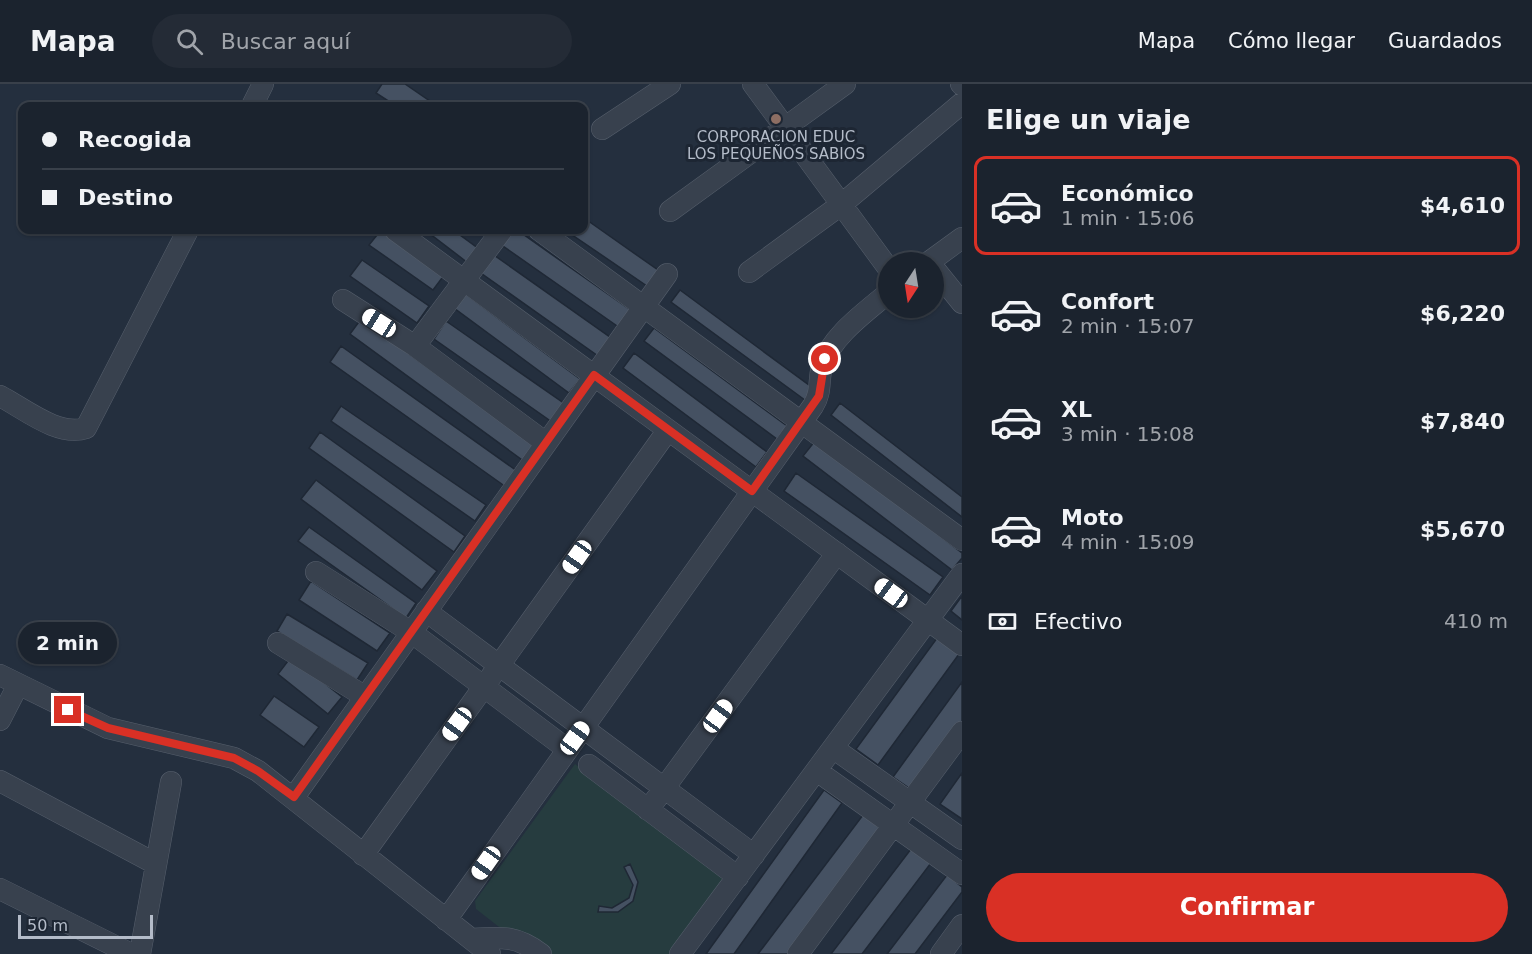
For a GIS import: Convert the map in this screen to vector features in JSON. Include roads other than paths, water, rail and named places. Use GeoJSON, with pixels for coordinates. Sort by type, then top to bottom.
{"type":"FeatureCollection","features":[{"type":"Feature","properties":{"kind":"street"},"geometry":{"type":"LineString","coordinates":[[254,102],[263,84]]}},
{"type":"Feature","properties":{"kind":"street"},"geometry":{"type":"LineString","coordinates":[[602,129],[669,84]]}},
{"type":"Feature","properties":{"kind":"street"},"geometry":{"type":"LineString","coordinates":[[753,84],[878,254]]}},
{"type":"Feature","properties":{"kind":"street"},"geometry":{"type":"LineString","coordinates":[[670,211],[787,129],[845,84]]}},
{"type":"Feature","properties":{"kind":"street"},"geometry":{"type":"LineString","coordinates":[[749,272],[842,204],[962,103]]}},
{"type":"Feature","properties":{"kind":"street"},"geometry":{"type":"LineString","coordinates":[[0,396],[63,429],[74,431],[86,428],[186,234]]}},
{"type":"Feature","properties":{"kind":"street"},"geometry":{"type":"LineString","coordinates":[[401,234],[962,645]]}},
{"type":"Feature","properties":{"kind":"street"},"geometry":{"type":"LineString","coordinates":[[415,346],[499,234]]}},
{"type":"Feature","properties":{"kind":"street"},"geometry":{"type":"LineString","coordinates":[[545,234],[645,305],[962,540]]}},
{"type":"Feature","properties":{"kind":"street"},"geometry":{"type":"LineString","coordinates":[[943,252],[962,238]]}},
{"type":"Feature","properties":{"kind":"street"},"geometry":{"type":"LineString","coordinates":[[294,797],[667,274]]}},
{"type":"Feature","properties":{"kind":"street"},"geometry":{"type":"LineString","coordinates":[[944,281],[962,303]]}},
{"type":"Feature","properties":{"kind":"street"},"geometry":{"type":"LineString","coordinates":[[343,300],[415,346],[546,443]]}},
{"type":"Feature","properties":{"kind":"street"},"geometry":{"type":"LineString","coordinates":[[446,920],[819,396],[825,359],[840,338],[878,302]]}},
{"type":"Feature","properties":{"kind":"street"},"geometry":{"type":"LineString","coordinates":[[363,855],[668,430]]}},
{"type":"Feature","properties":{"kind":"street"},"geometry":{"type":"LineString","coordinates":[[648,810],[837,553]]}},
{"type":"Feature","properties":{"kind":"street"},"geometry":{"type":"LineString","coordinates":[[316,572],[411,632],[567,749]]}},
{"type":"Feature","properties":{"kind":"street"},"geometry":{"type":"LineString","coordinates":[[681,954],[962,574]]}},
{"type":"Feature","properties":{"kind":"street"},"geometry":{"type":"LineString","coordinates":[[426,611],[754,855]]}},
{"type":"Feature","properties":{"kind":"street"},"geometry":{"type":"LineString","coordinates":[[278,643],[364,696]]}},
{"type":"Feature","properties":{"kind":"street"},"geometry":{"type":"LineString","coordinates":[[0,720],[9,680],[108,728],[234,758],[258,771],[294,797],[363,855],[490,954]]}},
{"type":"Feature","properties":{"kind":"street"},"geometry":{"type":"LineString","coordinates":[[798,954],[962,732]]}},
{"type":"Feature","properties":{"kind":"street"},"geometry":{"type":"LineString","coordinates":[[833,748],[962,839]]}},
{"type":"Feature","properties":{"kind":"street"},"geometry":{"type":"LineString","coordinates":[[589,765],[738,877]]}},
{"type":"Feature","properties":{"kind":"street"},"geometry":{"type":"LineString","coordinates":[[817,771],[962,874]]}},
{"type":"Feature","properties":{"kind":"street"},"geometry":{"type":"LineString","coordinates":[[0,781],[156,864]]}},
{"type":"Feature","properties":{"kind":"street"},"geometry":{"type":"LineString","coordinates":[[140,954],[171,782]]}},
{"type":"Feature","properties":{"kind":"street"},"geometry":{"type":"LineString","coordinates":[[0,889],[131,954]]}},
{"type":"Feature","properties":{"kind":"street"},"geometry":{"type":"LineString","coordinates":[[941,954],[962,925]]}},
{"type":"Feature","properties":{"kind":"street"},"geometry":{"type":"LineString","coordinates":[[471,939],[503,937],[524,941],[541,954]]}},
{"type":"Feature","properties":{"kind":"place","name":"CORPORACION EDUC LOS PEQUEÑOS SABIOS"},"geometry":{"type":"Point","coordinates":[776,119]}}]}
